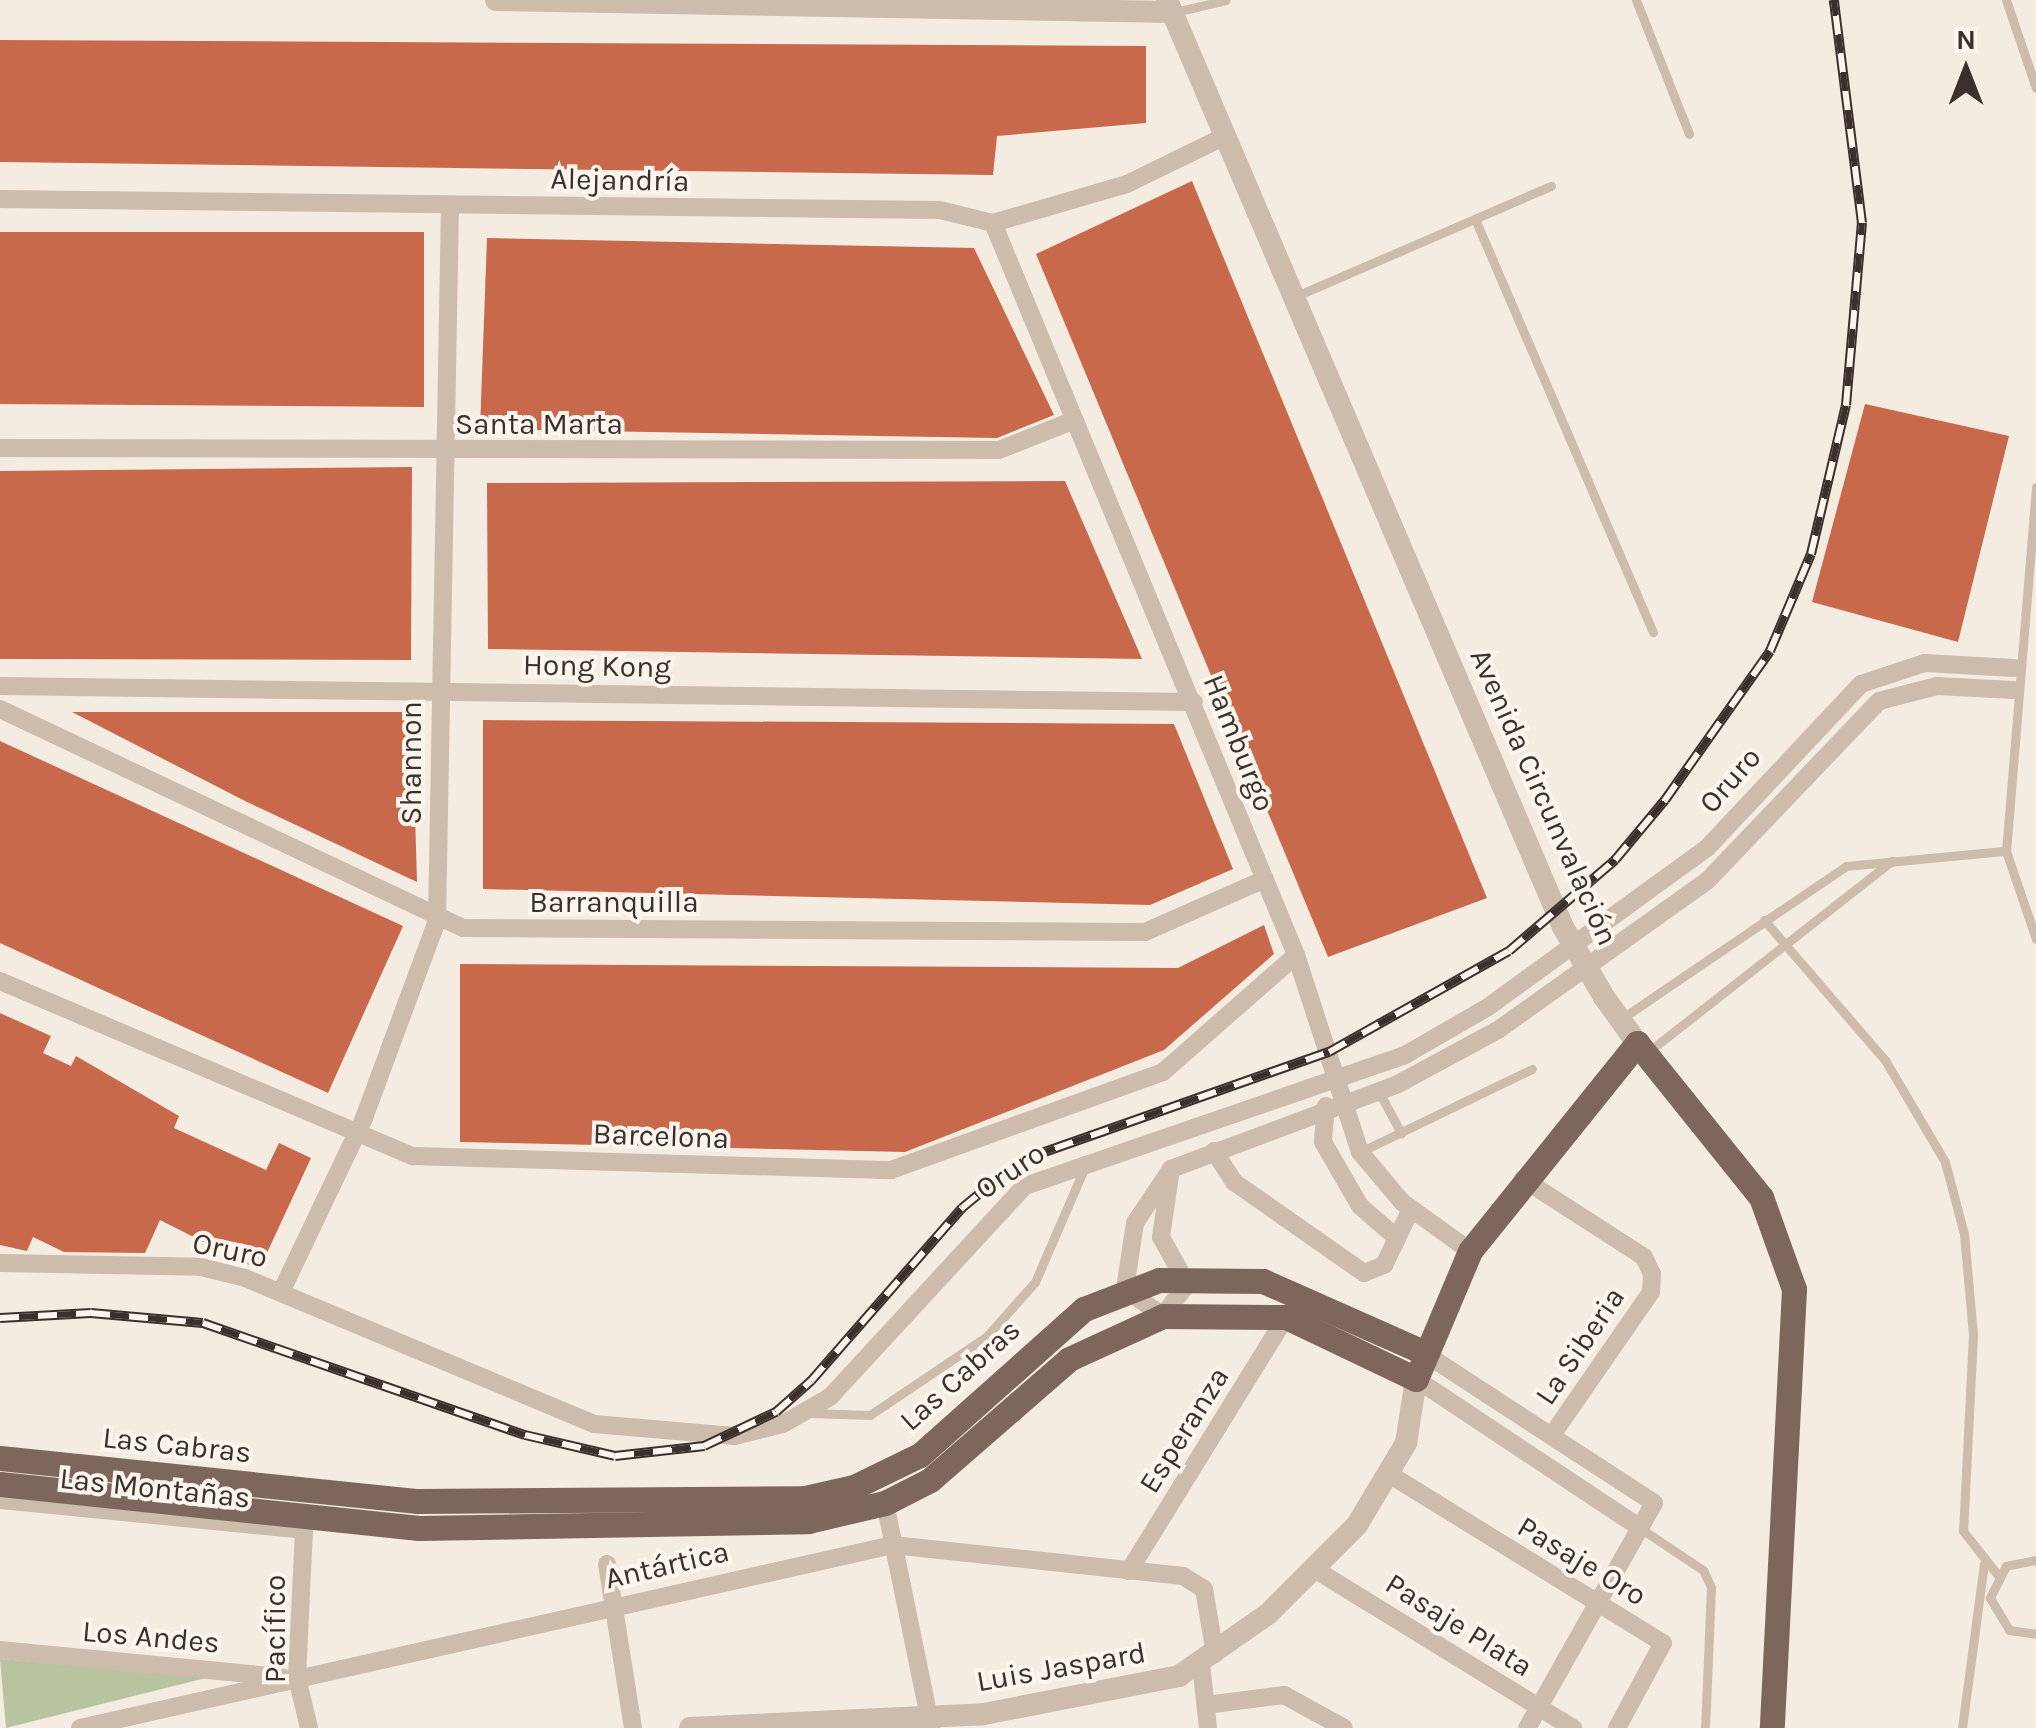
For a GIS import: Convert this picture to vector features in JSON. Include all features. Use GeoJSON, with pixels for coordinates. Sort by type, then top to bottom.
{"type":"FeatureCollection","features":[{"type":"Feature","properties":{"kind":"main road","name":"Luis Jaspard"},"geometry":{"type":"LineString","coordinates":[[1416,1379],[1421,1351],[1470,1250],[1524,1179],[1641,1048]]}},
{"type":"Feature","properties":{"kind":"main road","name":"Avenida Circunvalación"},"geometry":{"type":"LineString","coordinates":[[1641,1048],[1761,1196],[1794,1289],[1772,1728]]}},
{"type":"Feature","properties":{"kind":"main road","name":"Las Cabras"},"geometry":{"type":"LineString","coordinates":[[0,1458],[418,1501],[805,1498],[854,1487],[920,1456],[1084,1309],[1125,1289],[1187,1274],[1263,1281],[1421,1351]]}},
{"type":"Feature","properties":{"kind":"main road","name":"Las Cabras"},"geometry":{"type":"LineString","coordinates":[[0,1484],[420,1528],[808,1522],[885,1503],[951,1466],[1069,1359],[1163,1316],[1286,1317],[1416,1379]]}},
{"type":"Feature","properties":{"kind":"street"},"geometry":{"type":"LineString","coordinates":[[496,0],[1170,6]]}},
{"type":"Feature","properties":{"kind":"street","name":"Avenida Circunvalación"},"geometry":{"type":"LineString","coordinates":[[1170,6],[1221,138],[1563,927],[1618,1021],[1641,1048]]}},
{"type":"Feature","properties":{"kind":"street"},"geometry":{"type":"LineString","coordinates":[[993,223],[1127,184],[1221,138]]}},
{"type":"Feature","properties":{"kind":"street","name":"Alejandría"},"geometry":{"type":"LineString","coordinates":[[0,199],[940,210],[993,223]]}},
{"type":"Feature","properties":{"kind":"street","name":"Shannon"},"geometry":{"type":"LineString","coordinates":[[282,1290],[356,1137],[437,921],[450,206]]}},
{"type":"Feature","properties":{"kind":"street","name":"Hamburgo"},"geometry":{"type":"LineString","coordinates":[[993,223],[1296,955],[1360,1152],[1411,1209],[1470,1250]]}},
{"type":"Feature","properties":{"kind":"street","name":"Santa Marta"},"geometry":{"type":"LineString","coordinates":[[0,448],[447,452],[999,450],[1072,421]]}},
{"type":"Feature","properties":{"kind":"street","name":"Oruro"},"geometry":{"type":"LineString","coordinates":[[0,1263],[201,1267],[282,1290],[566,1418],[734,1436],[806,1412],[830,1397],[988,1218],[1025,1186],[1087,1158],[1206,1131],[1339,1084],[1488,1007],[1675,874],[1861,684],[1926,663],[2014,668]]}},
{"type":"Feature","properties":{"kind":"street","name":"Hong Kong"},"geometry":{"type":"LineString","coordinates":[[0,686],[1194,702]]}},
{"type":"Feature","properties":{"kind":"street","name":"Oruro"},"geometry":{"type":"LineString","coordinates":[[1171,1169],[1378,1092],[1498,1030],[1682,900],[1879,700],[1936,686],[2013,690]]}},
{"type":"Feature","properties":{"kind":"street","name":"Barranquilla"},"geometry":{"type":"LineString","coordinates":[[0,709],[437,921],[1145,932],[1265,879]]}},
{"type":"Feature","properties":{"kind":"street","name":"Barcelona"},"geometry":{"type":"LineString","coordinates":[[0,981],[356,1137],[413,1156],[890,1170],[1163,1072],[1296,955]]}},
{"type":"Feature","properties":{"kind":"street"},"geometry":{"type":"LineString","coordinates":[[1339,1084],[1321,1113],[1338,1174],[1397,1238]]}},
{"type":"Feature","properties":{"kind":"street"},"geometry":{"type":"LineString","coordinates":[[1214,1151],[1234,1182],[1364,1273],[1384,1265],[1411,1209]]}},
{"type":"Feature","properties":{"kind":"street"},"geometry":{"type":"LineString","coordinates":[[1171,1169],[1161,1236],[1187,1274],[1163,1316],[1125,1289],[1135,1223],[1171,1169]]}},
{"type":"Feature","properties":{"kind":"street","name":"La Siberia"},"geometry":{"type":"LineString","coordinates":[[1524,1179],[1644,1258],[1652,1274],[1650,1292],[1554,1432]]}},
{"type":"Feature","properties":{"kind":"street","name":"Esperanza"},"geometry":{"type":"LineString","coordinates":[[1129,1571],[1286,1317]]}},
{"type":"Feature","properties":{"kind":"street","name":"Las Cabras"},"geometry":{"type":"LineString","coordinates":[[1416,1379],[1640,1528],[1654,1503],[1554,1432],[1421,1351]]}},
{"type":"Feature","properties":{"kind":"street","name":"Luis Jaspard"},"geometry":{"type":"LineString","coordinates":[[690,1728],[931,1724],[1132,1692],[1208,1659],[1316,1570],[1389,1474],[1414,1416],[1416,1379]]}},
{"type":"Feature","properties":{"kind":"street","name":"Pasaje Oro"},"geometry":{"type":"LineString","coordinates":[[1389,1474],[1664,1646],[1617,1728]]}},
{"type":"Feature","properties":{"kind":"street","name":"Las Montañas"},"geometry":{"type":"LineString","coordinates":[[0,1500],[304,1530]]}},
{"type":"Feature","properties":{"kind":"street"},"geometry":{"type":"LineString","coordinates":[[885,1503],[931,1724]]}},
{"type":"Feature","properties":{"kind":"street"},"geometry":{"type":"LineString","coordinates":[[1528,1728],[1600,1606],[1640,1528]]}},
{"type":"Feature","properties":{"kind":"street","name":"Pacífico"},"geometry":{"type":"LineString","coordinates":[[304,1530],[297,1678],[309,1728]]}},
{"type":"Feature","properties":{"kind":"street","name":"Antártica"},"geometry":{"type":"LineString","coordinates":[[80,1728],[893,1545],[1197,1581],[1208,1659]]}},
{"type":"Feature","properties":{"kind":"street"},"geometry":{"type":"LineString","coordinates":[[607,1564],[633,1728]]}},
{"type":"Feature","properties":{"kind":"street","name":"Pasaje Plata"},"geometry":{"type":"LineString","coordinates":[[1316,1570],[1572,1728]]}},
{"type":"Feature","properties":{"kind":"street","name":"Los Andes"},"geometry":{"type":"LineString","coordinates":[[0,1650],[297,1678]]}},
{"type":"Feature","properties":{"kind":"street"},"geometry":{"type":"LineString","coordinates":[[1208,1659],[1208,1728]]}},
{"type":"Feature","properties":{"kind":"street"},"geometry":{"type":"LineString","coordinates":[[1206,1705],[1284,1696],[1344,1728]]}},
{"type":"Feature","properties":{"kind":"lane"},"geometry":{"type":"LineString","coordinates":[[1170,6],[1226,0]]}},
{"type":"Feature","properties":{"kind":"lane"},"geometry":{"type":"LineString","coordinates":[[1636,0],[1689,134]]}},
{"type":"Feature","properties":{"kind":"lane"},"geometry":{"type":"LineString","coordinates":[[2006,0],[2036,88]]}},
{"type":"Feature","properties":{"kind":"lane"},"geometry":{"type":"LineString","coordinates":[[1291,298],[1551,186]]}},
{"type":"Feature","properties":{"kind":"lane"},"geometry":{"type":"LineString","coordinates":[[1476,218],[1653,632]]}},
{"type":"Feature","properties":{"kind":"lane"},"geometry":{"type":"LineString","coordinates":[[2036,487],[2014,668],[2006,851],[2036,939]]}},
{"type":"Feature","properties":{"kind":"lane"},"geometry":{"type":"LineString","coordinates":[[1618,1021],[1846,866],[2006,851]]}},
{"type":"Feature","properties":{"kind":"lane"},"geometry":{"type":"LineString","coordinates":[[1641,1048],[1786,945],[1894,860]]}},
{"type":"Feature","properties":{"kind":"lane"},"geometry":{"type":"LineString","coordinates":[[1764,920],[1886,1060],[1945,1162],[1964,1234],[1973,1335],[1964,1531],[1984,1564],[1997,1574]]}},
{"type":"Feature","properties":{"kind":"lane"},"geometry":{"type":"LineString","coordinates":[[1360,1152],[1532,1069]]}},
{"type":"Feature","properties":{"kind":"lane"},"geometry":{"type":"LineString","coordinates":[[1378,1092],[1401,1132]]}},
{"type":"Feature","properties":{"kind":"lane"},"geometry":{"type":"LineString","coordinates":[[806,1412],[870,1415],[987,1336],[1035,1282],[1087,1158]]}},
{"type":"Feature","properties":{"kind":"lane"},"geometry":{"type":"LineString","coordinates":[[1640,1528],[1702,1570],[1711,1587],[1704,1728]]}},
{"type":"Feature","properties":{"kind":"lane"},"geometry":{"type":"LineString","coordinates":[[1997,1574],[2036,1560]]}},
{"type":"Feature","properties":{"kind":"lane"},"geometry":{"type":"LineString","coordinates":[[1962,1728],[1984,1564]]}},
{"type":"Feature","properties":{"kind":"lane"},"geometry":{"type":"LineString","coordinates":[[1997,1574],[1990,1598],[1999,1622],[2036,1634]]}},
{"type":"Feature","properties":{"kind":"green space"},"geometry":{"type":"Polygon","coordinates":[[[0,1659],[210,1677],[6,1728],[0,1659]]]}},
{"type":"Feature","properties":{"kind":"building"},"geometry":{"type":"Polygon","coordinates":[[[0,40],[1146,46],[1146,123],[997,136],[993,175],[0,162],[0,40]]]}},
{"type":"Feature","properties":{"kind":"building"},"geometry":{"type":"Polygon","coordinates":[[[1192,181],[1487,898],[1328,957],[1036,254],[1192,181]]]}},
{"type":"Feature","properties":{"kind":"building"},"geometry":{"type":"Polygon","coordinates":[[[0,232],[424,232],[424,407],[0,404],[0,232]]]}},
{"type":"Feature","properties":{"kind":"building"},"geometry":{"type":"Polygon","coordinates":[[[487,238],[974,248],[1054,415],[997,438],[480,429],[487,238]]]}},
{"type":"Feature","properties":{"kind":"building"},"geometry":{"type":"Polygon","coordinates":[[[1865,404],[2009,436],[1958,642],[1812,602],[1865,404]]]}},
{"type":"Feature","properties":{"kind":"building"},"geometry":{"type":"Polygon","coordinates":[[[412,467],[411,660],[0,659],[0,471],[412,467]]]}},
{"type":"Feature","properties":{"kind":"building"},"geometry":{"type":"Polygon","coordinates":[[[1065,481],[1142,659],[488,649],[487,483],[1065,481]]]}},
{"type":"Feature","properties":{"kind":"building"},"geometry":{"type":"Polygon","coordinates":[[[72,712],[412,712],[417,882],[245,801],[72,712]]]}},
{"type":"Feature","properties":{"kind":"building"},"geometry":{"type":"Polygon","coordinates":[[[483,720],[1174,724],[1233,869],[1150,905],[483,889],[483,720]]]}},
{"type":"Feature","properties":{"kind":"building"},"geometry":{"type":"Polygon","coordinates":[[[0,741],[403,926],[328,1093],[0,943],[0,741]]]}},
{"type":"Feature","properties":{"kind":"building"},"geometry":{"type":"Polygon","coordinates":[[[1264,925],[1274,954],[1164,1050],[905,1152],[460,1142],[460,964],[1178,968],[1264,925]]]}},
{"type":"Feature","properties":{"kind":"building"},"geometry":{"type":"Polygon","coordinates":[[[0,1013],[51,1036],[43,1053],[71,1066],[76,1056],[179,1116],[174,1128],[266,1170],[279,1143],[311,1158],[259,1270],[160,1220],[145,1253],[64,1252],[33,1237],[27,1251],[0,1245],[0,1013]]]}},
{"type":"Feature","properties":{"kind":"railway"},"geometry":{"type":"LineString","coordinates":[[0,1318],[91,1313],[203,1323],[525,1435],[615,1456],[704,1446],[776,1412],[811,1381],[962,1208],[1019,1161],[1329,1052],[1509,951],[1615,860],[1665,800],[1770,651],[1811,554],[1846,405],[1862,223],[1834,0]]}}]}
